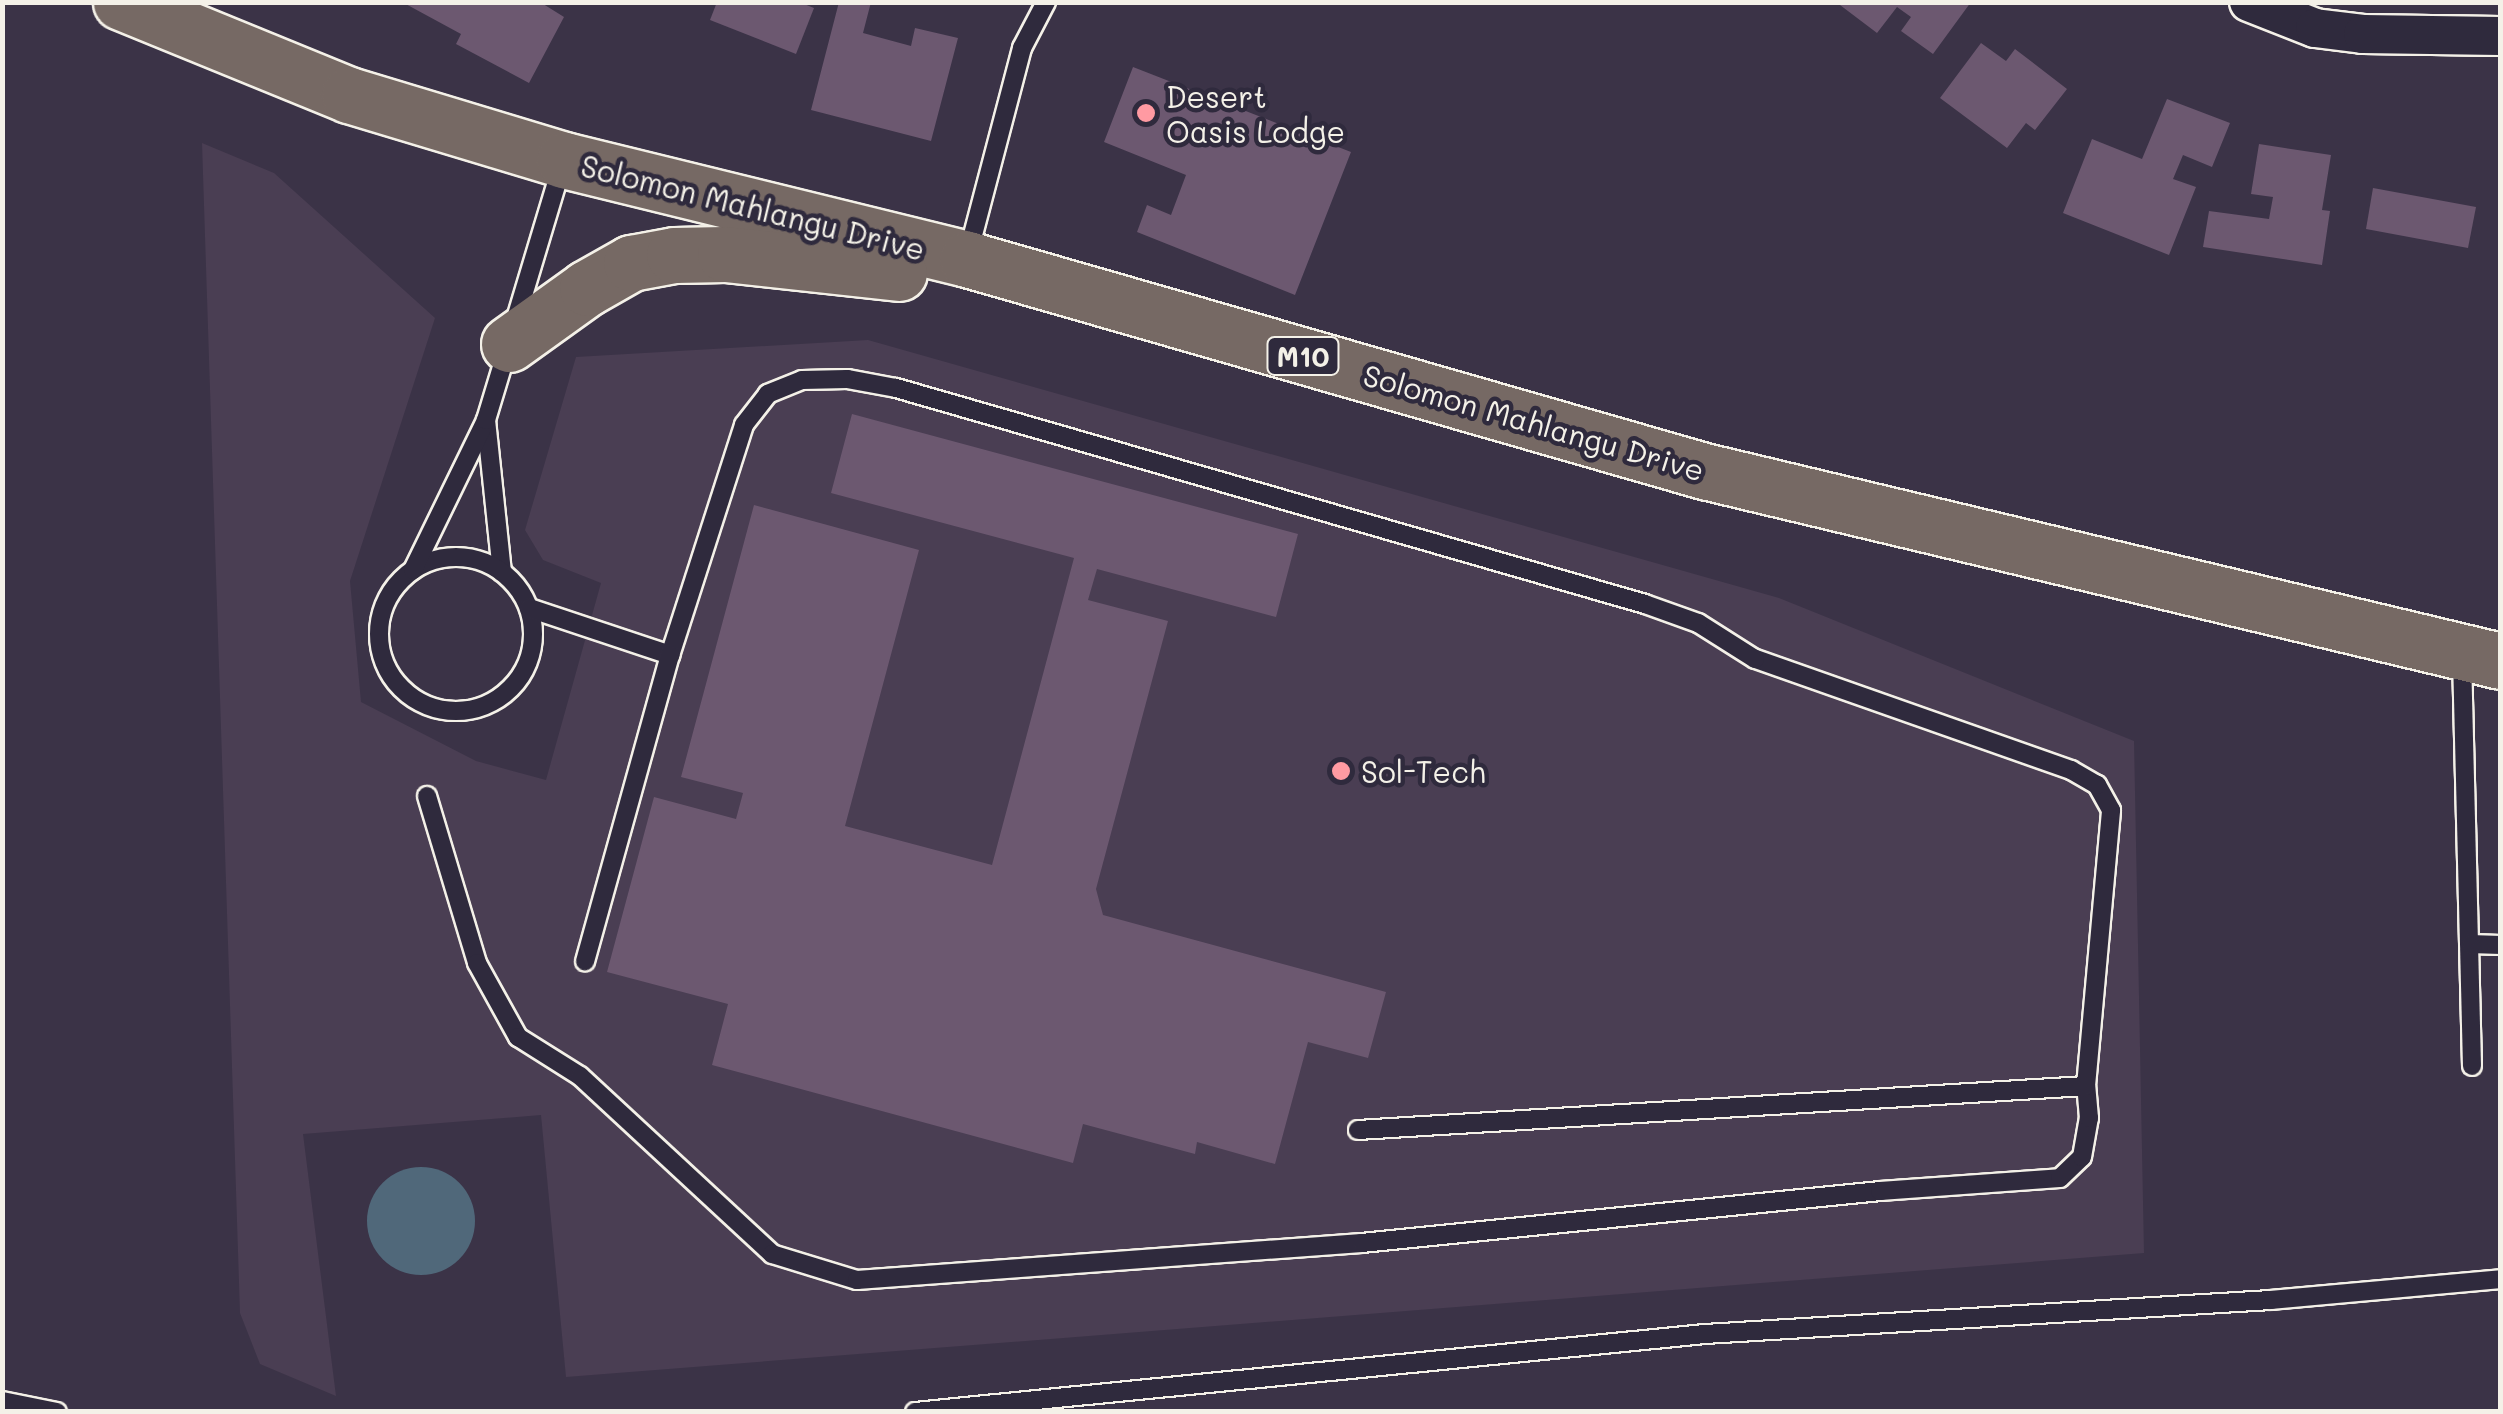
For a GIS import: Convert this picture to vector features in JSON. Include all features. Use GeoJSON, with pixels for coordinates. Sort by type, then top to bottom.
{"type":"FeatureCollection","features":[{"type":"Feature","properties":{"kind":"main road","name":"Solomon Mahlangu Drive"},"geometry":{"type":"LineString","coordinates":[[121,2],[348,95],[564,160],[967,259],[1704,471],[2481,656]]}},
{"type":"Feature","properties":{"kind":"main road"},"geometry":{"type":"LineString","coordinates":[[509,344],[587,288],[631,264],[674,255],[726,254],[1081,292]]}},
{"type":"Feature","properties":{"kind":"street"},"geometry":{"type":"LineString","coordinates":[[2249,2],[2287,20],[2331,30],[2500,36]]}},
{"type":"Feature","properties":{"kind":"lane"},"geometry":{"type":"LineString","coordinates":[[967,259],[1022,48],[1046,2]]}},
{"type":"Feature","properties":{"kind":"lane"},"geometry":{"type":"LineString","coordinates":[[486,420],[502,572],[529,608],[532,651],[512,688],[474,708],[432,707],[399,686],[381,650],[384,607],[395,586],[413,570],[486,420],[564,160]]}},
{"type":"Feature","properties":{"kind":"lane"},"geometry":{"type":"LineString","coordinates":[[428,796],[477,963],[518,1037],[580,1076],[772,1254],[857,1280],[1362,1243],[1860,1193],[2060,1178],[2082,1157],[2089,1118],[2086,1086],[2112,810],[2097,785],[2071,770],[1755,659],[1698,623],[1645,604],[896,388],[848,378],[802,380],[768,394],[744,425],[670,655],[585,961]]}},
{"type":"Feature","properties":{"kind":"lane"},"geometry":{"type":"LineString","coordinates":[[413,570],[458,556],[502,572]]}},
{"type":"Feature","properties":{"kind":"lane"},"geometry":{"type":"LineString","coordinates":[[529,608],[670,655]]}},
{"type":"Feature","properties":{"kind":"lane"},"geometry":{"type":"LineString","coordinates":[[2472,1066],[2471,944],[2481,656]]}},
{"type":"Feature","properties":{"kind":"lane"},"geometry":{"type":"LineString","coordinates":[[2471,944],[2500,945]]}},
{"type":"Feature","properties":{"kind":"lane"},"geometry":{"type":"LineString","coordinates":[[1358,1130],[2086,1086]]}},
{"type":"Feature","properties":{"kind":"lane"},"geometry":{"type":"LineString","coordinates":[[915,1412],[1704,1334],[2271,1300],[2500,1279]]}},
{"type":"Feature","properties":{"kind":"lane"},"geometry":{"type":"LineString","coordinates":[[2,1401],[57,1412]]}},
{"type":"Feature","properties":{"kind":"shaded area","name":"Sol-Tech"},"geometry":{"type":"Polygon","coordinates":[[[202,143],[274,173],[435,318],[350,581],[361,702],[476,761],[546,780],[601,583],[543,560],[525,530],[576,357],[868,340],[1779,598],[2134,741],[2144,1253],[566,1377],[541,1115],[303,1134],[336,1396],[260,1364],[240,1313],[202,143]]]}},
{"type":"Feature","properties":{"kind":"water"},"geometry":{"type":"Polygon","coordinates":[[[421,1167],[442,1171],[459,1183],[471,1200],[475,1221],[471,1242],[459,1259],[442,1271],[421,1275],[400,1271],[383,1259],[371,1242],[367,1221],[371,1200],[383,1183],[400,1171],[421,1167]]]}},
{"type":"Feature","properties":{"kind":"building"},"geometry":{"type":"Polygon","coordinates":[[[402,2],[540,2],[564,17],[529,83],[456,44],[461,34],[402,2]]]}},
{"type":"Feature","properties":{"kind":"building"},"geometry":{"type":"Polygon","coordinates":[[[717,2],[799,2],[814,8],[796,54],[710,20],[717,2]]]}},
{"type":"Feature","properties":{"kind":"building"},"geometry":{"type":"Polygon","coordinates":[[[839,2],[871,2],[863,33],[911,46],[915,28],[958,38],[931,141],[811,110],[839,2]]]}},
{"type":"Feature","properties":{"kind":"building"},"geometry":{"type":"Polygon","coordinates":[[[1836,2],[1971,2],[1933,54],[1901,31],[1911,17],[1897,7],[1877,33],[1836,2]]]}},
{"type":"Feature","properties":{"kind":"building"},"geometry":{"type":"Polygon","coordinates":[[[1981,43],[2006,61],[2015,49],[2067,89],[2035,130],[2026,123],[2007,148],[1940,98],[1981,43]]]}},
{"type":"Feature","properties":{"kind":"building"},"geometry":{"type":"Polygon","coordinates":[[[1133,67],[1351,152],[1295,295],[1137,232],[1147,205],[1171,215],[1186,175],[1104,142],[1133,67]]]}},
{"type":"Feature","properties":{"kind":"building"},"geometry":{"type":"Polygon","coordinates":[[[2167,99],[2230,123],[2212,167],[2183,155],[2173,179],[2196,187],[2169,255],[2063,213],[2092,139],[2142,159],[2167,99]]]}},
{"type":"Feature","properties":{"kind":"building"},"geometry":{"type":"Polygon","coordinates":[[[2259,144],[2331,155],[2322,210],[2330,211],[2322,265],[2203,247],[2209,211],[2269,219],[2273,197],[2251,194],[2259,144]]]}},
{"type":"Feature","properties":{"kind":"building"},"geometry":{"type":"Polygon","coordinates":[[[2373,188],[2476,207],[2468,248],[2366,229],[2373,188]]]}},
{"type":"Feature","properties":{"kind":"building"},"geometry":{"type":"Polygon","coordinates":[[[852,414],[1298,534],[1276,617],[1097,569],[1088,600],[1168,621],[1096,889],[1103,915],[1386,992],[1368,1058],[1308,1042],[1275,1164],[1197,1142],[1195,1154],[1083,1124],[1073,1163],[712,1065],[728,1004],[607,972],[654,797],[736,819],[743,793],[681,777],[754,505],[919,550],[845,826],[992,865],[1074,558],[831,493],[852,414]]]}},
{"type":"Feature","properties":{"kind":"place","name":"Desert Oasis Lodge"},"geometry":{"type":"Point","coordinates":[1146,113]}},
{"type":"Feature","properties":{"kind":"place","name":"Sol-Tech"},"geometry":{"type":"Point","coordinates":[1341,771]}}]}
